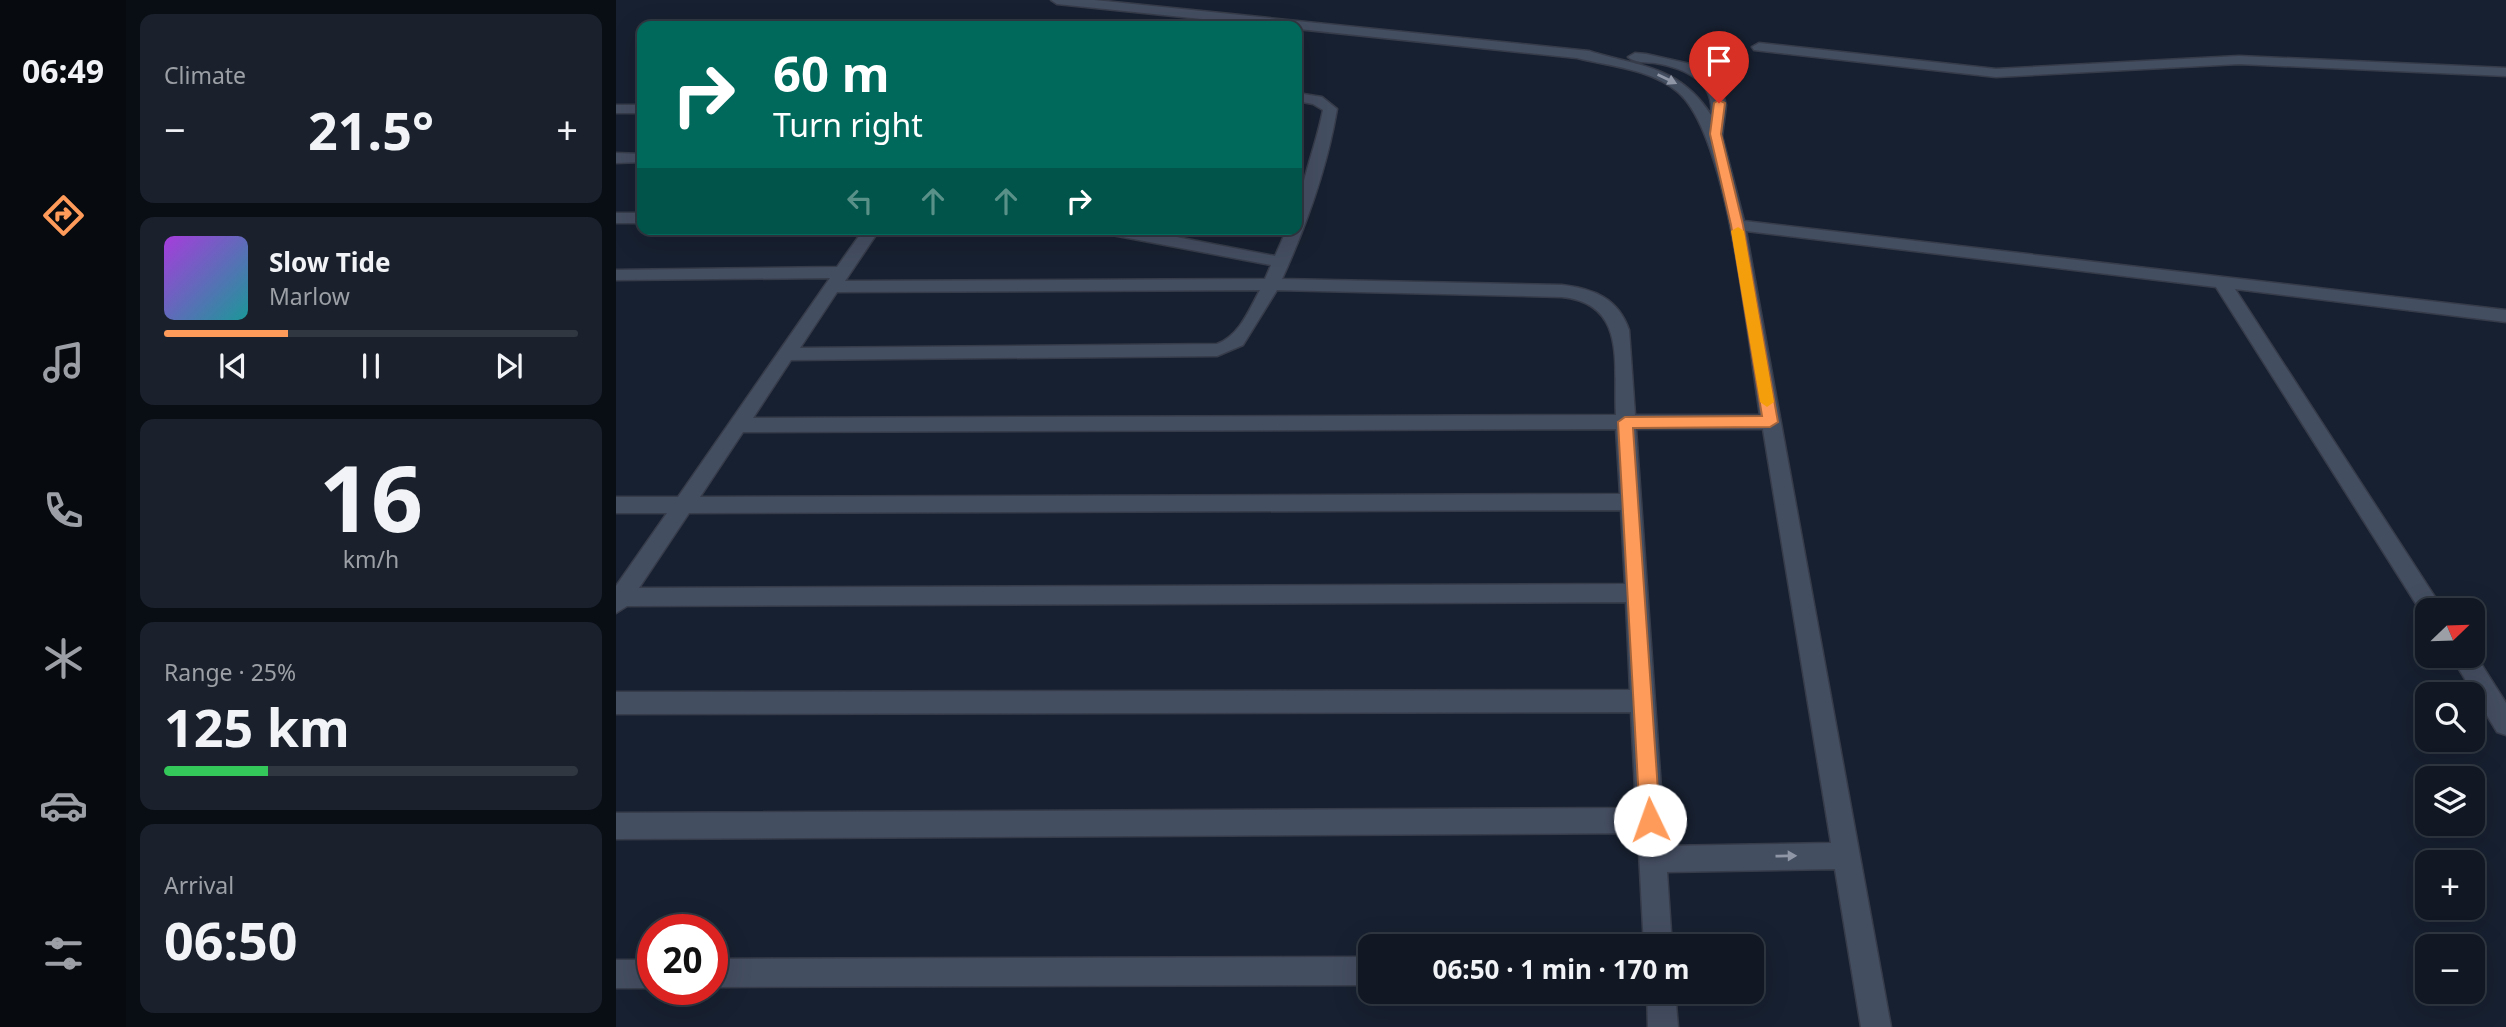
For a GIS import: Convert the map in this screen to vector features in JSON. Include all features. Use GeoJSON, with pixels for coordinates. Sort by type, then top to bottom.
{"type":"FeatureCollection","features":[{"type":"Feature","properties":{"kind":"street"},"geometry":{"type":"LineString","coordinates":[[1057,0],[1235,21]]}},
{"type":"Feature","properties":{"kind":"street"},"geometry":{"type":"LineString","coordinates":[[1302,28],[1660,60],[1695,72],[1716,92],[1719,103],[1716,134]]}},
{"type":"Feature","properties":{"kind":"street"},"geometry":{"type":"LineString","coordinates":[[1759,47],[1996,73],[2239,60],[2506,72]]}},
{"type":"Feature","properties":{"kind":"street"},"geometry":{"type":"LineString","coordinates":[[1578,54],[1646,70],[1679,85],[1700,107],[1716,134],[1737,225],[1876,1027]]}},
{"type":"Feature","properties":{"kind":"street"},"geometry":{"type":"LineString","coordinates":[[1302,98],[1324,102],[1330,109],[1323,148],[1302,208]]}},
{"type":"Feature","properties":{"kind":"street"},"geometry":{"type":"LineString","coordinates":[[616,108],[637,109]]}},
{"type":"Feature","properties":{"kind":"street"},"geometry":{"type":"LineString","coordinates":[[616,158],[637,158]]}},
{"type":"Feature","properties":{"kind":"street"},"geometry":{"type":"LineString","coordinates":[[616,218],[637,218]]}},
{"type":"Feature","properties":{"kind":"street"},"geometry":{"type":"LineString","coordinates":[[1737,225],[2506,316]]}},
{"type":"Feature","properties":{"kind":"street"},"geometry":{"type":"LineString","coordinates":[[618,599],[868,235]]}},
{"type":"Feature","properties":{"kind":"street"},"geometry":{"type":"LineString","coordinates":[[1139,235],[1281,262]]}},
{"type":"Feature","properties":{"kind":"street"},"geometry":{"type":"LineString","coordinates":[[786,354],[1210,351],[1238,340],[1271,284],[1292,235]]}},
{"type":"Feature","properties":{"kind":"street"},"geometry":{"type":"LineString","coordinates":[[616,275],[1271,284],[1562,291],[1590,296],[1612,310],[1617,320],[1657,934]]}},
{"type":"Feature","properties":{"kind":"street"},"geometry":{"type":"LineString","coordinates":[[2221,281],[2425,598]]}},
{"type":"Feature","properties":{"kind":"street"},"geometry":{"type":"LineString","coordinates":[[738,425],[1770,422]]}},
{"type":"Feature","properties":{"kind":"street"},"geometry":{"type":"LineString","coordinates":[[616,505],[1630,502]]}},
{"type":"Feature","properties":{"kind":"street"},"geometry":{"type":"LineString","coordinates":[[618,599],[1636,593]]}},
{"type":"Feature","properties":{"kind":"street"},"geometry":{"type":"LineString","coordinates":[[2471,668],[2506,724]]}},
{"type":"Feature","properties":{"kind":"street"},"geometry":{"type":"LineString","coordinates":[[616,703],[1643,701]]}},
{"type":"Feature","properties":{"kind":"street"},"geometry":{"type":"LineString","coordinates":[[616,826],[1650,820]]}},
{"type":"Feature","properties":{"kind":"street"},"geometry":{"type":"LineString","coordinates":[[1652,859],[1845,856]]}},
{"type":"Feature","properties":{"kind":"street"},"geometry":{"type":"LineString","coordinates":[[728,973],[1358,971]]}},
{"type":"Feature","properties":{"kind":"street"},"geometry":{"type":"LineString","coordinates":[[616,974],[637,974]]}},
{"type":"Feature","properties":{"kind":"street"},"geometry":{"type":"LineString","coordinates":[[1662,1004],[1663,1027]]}},
{"type":"Feature","properties":{"kind":"slow traffic"},"geometry":{"type":"LineString","coordinates":[[1738,231],[1767,402]]}},
{"type":"Feature","properties":{"kind":"route"},"geometry":{"type":"LineString","coordinates":[[1650,820],[1625,422],[1770,422],[1737,225],[1716,134],[1719,103]]}}]}
